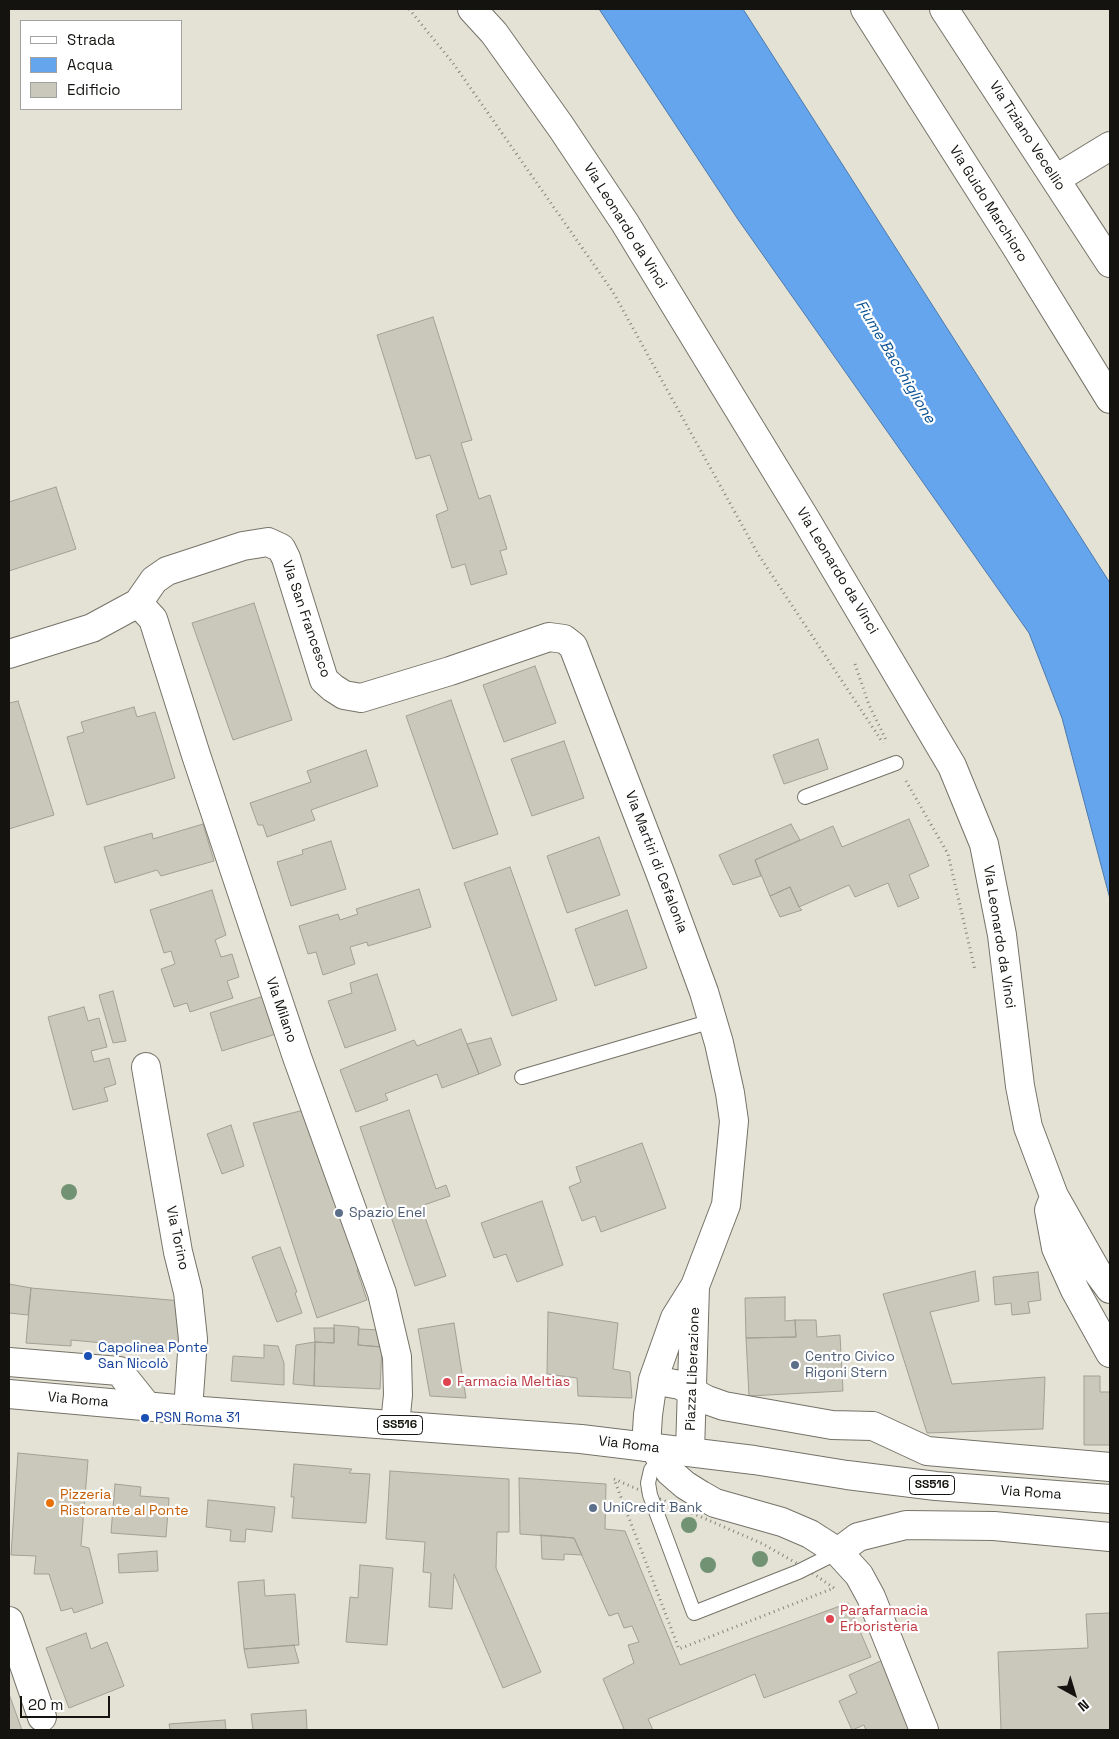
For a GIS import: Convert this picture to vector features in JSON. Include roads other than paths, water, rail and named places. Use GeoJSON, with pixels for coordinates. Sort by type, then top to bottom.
{"type":"FeatureCollection","features":[{"type":"Feature","properties":{"kind":"street","name":"Via Leonardo da Vinci"},"geometry":{"type":"LineString","coordinates":[[472,9],[494,33],[561,127],[625,223],[806,518],[952,766],[984,844],[1002,935],[1020,1086],[1026,1118],[1054,1196],[1096,1270],[1110,1289]]}},
{"type":"Feature","properties":{"kind":"street","name":"Via Guido Marchioro"},"geometry":{"type":"LineString","coordinates":[[865,9],[1110,399]]}},
{"type":"Feature","properties":{"kind":"street","name":"Via Tiziano Vecellio"},"geometry":{"type":"LineString","coordinates":[[944,9],[1110,263]]}},
{"type":"Feature","properties":{"kind":"street"},"geometry":{"type":"LineString","coordinates":[[1056,180],[1110,146]]}},
{"type":"Feature","properties":{"kind":"street","name":"Via San Francesco"},"geometry":{"type":"LineString","coordinates":[[9,654],[92,628],[138,603],[154,580],[167,571],[243,546],[268,542],[281,548],[286,558],[324,680],[344,695],[361,698],[450,671],[549,637],[564,639]]}},
{"type":"Feature","properties":{"kind":"street","name":"Via Milano"},"geometry":{"type":"LineString","coordinates":[[138,603],[152,619],[294,1047],[382,1293],[397,1357],[398,1395],[395,1424]]}},
{"type":"Feature","properties":{"kind":"street","name":"Via Martiri di Cefalonia"},"geometry":{"type":"LineString","coordinates":[[564,639],[573,646],[662,875],[704,992],[719,1043],[730,1093]]}},
{"type":"Feature","properties":{"kind":"street","name":"Via Torino"},"geometry":{"type":"LineString","coordinates":[[146,1067],[178,1252],[188,1292],[193,1339],[188,1410]]}},
{"type":"Feature","properties":{"kind":"street","name":"Piazza Liberazione"},"geometry":{"type":"LineString","coordinates":[[653,1451],[648,1415],[653,1380],[675,1318],[695,1286],[726,1205],[734,1121],[730,1093]]}},
{"type":"Feature","properties":{"kind":"street","name":"Via Leonardo da Vinci"},"geometry":{"type":"LineString","coordinates":[[1054,1196],[1049,1210],[1056,1248],[1075,1290],[1110,1354]]}},
{"type":"Feature","properties":{"kind":"street","name":"Piazza Liberazione"},"geometry":{"type":"LineString","coordinates":[[690,1452],[695,1286]]}},
{"type":"Feature","properties":{"kind":"street"},"geometry":{"type":"LineString","coordinates":[[9,1362],[119,1371],[147,1406]]}},
{"type":"Feature","properties":{"kind":"street"},"geometry":{"type":"LineString","coordinates":[[653,1380],[680,1385],[724,1406],[832,1425],[873,1426],[927,1451],[1110,1467]]}},
{"type":"Feature","properties":{"kind":"street","name":"Via Roma"},"geometry":{"type":"LineString","coordinates":[[9,1394],[188,1410],[581,1439],[653,1451],[690,1452],[936,1486],[1110,1499]]}},
{"type":"Feature","properties":{"kind":"street"},"geometry":{"type":"LineString","coordinates":[[653,1451],[670,1472],[685,1485],[715,1503],[782,1522],[810,1534],[838,1552],[859,1575],[870,1597],[924,1730]]}},
{"type":"Feature","properties":{"kind":"street"},"geometry":{"type":"LineString","coordinates":[[838,1552],[858,1537],[906,1525],[994,1526],[1110,1537]]}},
{"type":"Feature","properties":{"kind":"street"},"geometry":{"type":"LineString","coordinates":[[9,1620],[42,1717]]}},
{"type":"Feature","properties":{"kind":"lane"},"geometry":{"type":"LineString","coordinates":[[805,797],[896,763]]}},
{"type":"Feature","properties":{"kind":"lane"},"geometry":{"type":"LineString","coordinates":[[522,1077],[712,1021]]}},
{"type":"Feature","properties":{"kind":"lane"},"geometry":{"type":"LineString","coordinates":[[653,1451],[648,1483],[650,1495],[694,1613],[806,1568],[838,1552]]}},
{"type":"Feature","properties":{"kind":"water","name":"Fiume Bacchiglione"},"geometry":{"type":"Polygon","coordinates":[[[599,9],[743,9],[1110,583],[1110,899],[1062,718],[1029,633],[737,218],[599,9]]]}},
{"type":"Feature","properties":{"kind":"place","name":"Spazio Enel"},"geometry":{"type":"Point","coordinates":[339,1213]}},
{"type":"Feature","properties":{"kind":"place","name":"Capolinea Ponte San Nicolò"},"geometry":{"type":"Point","coordinates":[88,1356]}},
{"type":"Feature","properties":{"kind":"place","name":"Centro Civico Rigoni Stern"},"geometry":{"type":"Point","coordinates":[795,1365]}},
{"type":"Feature","properties":{"kind":"place","name":"Farmacia Meltias"},"geometry":{"type":"Point","coordinates":[447,1382]}},
{"type":"Feature","properties":{"kind":"place","name":"PSN Roma 31"},"geometry":{"type":"Point","coordinates":[145,1418]}},
{"type":"Feature","properties":{"kind":"place","name":"Pizzeria Ristorante al Ponte"},"geometry":{"type":"Point","coordinates":[50,1503]}},
{"type":"Feature","properties":{"kind":"place","name":"UniCredit Bank"},"geometry":{"type":"Point","coordinates":[593,1508]}},
{"type":"Feature","properties":{"kind":"place","name":"Parafarmacia Erboristeria"},"geometry":{"type":"Point","coordinates":[830,1619]}}]}
